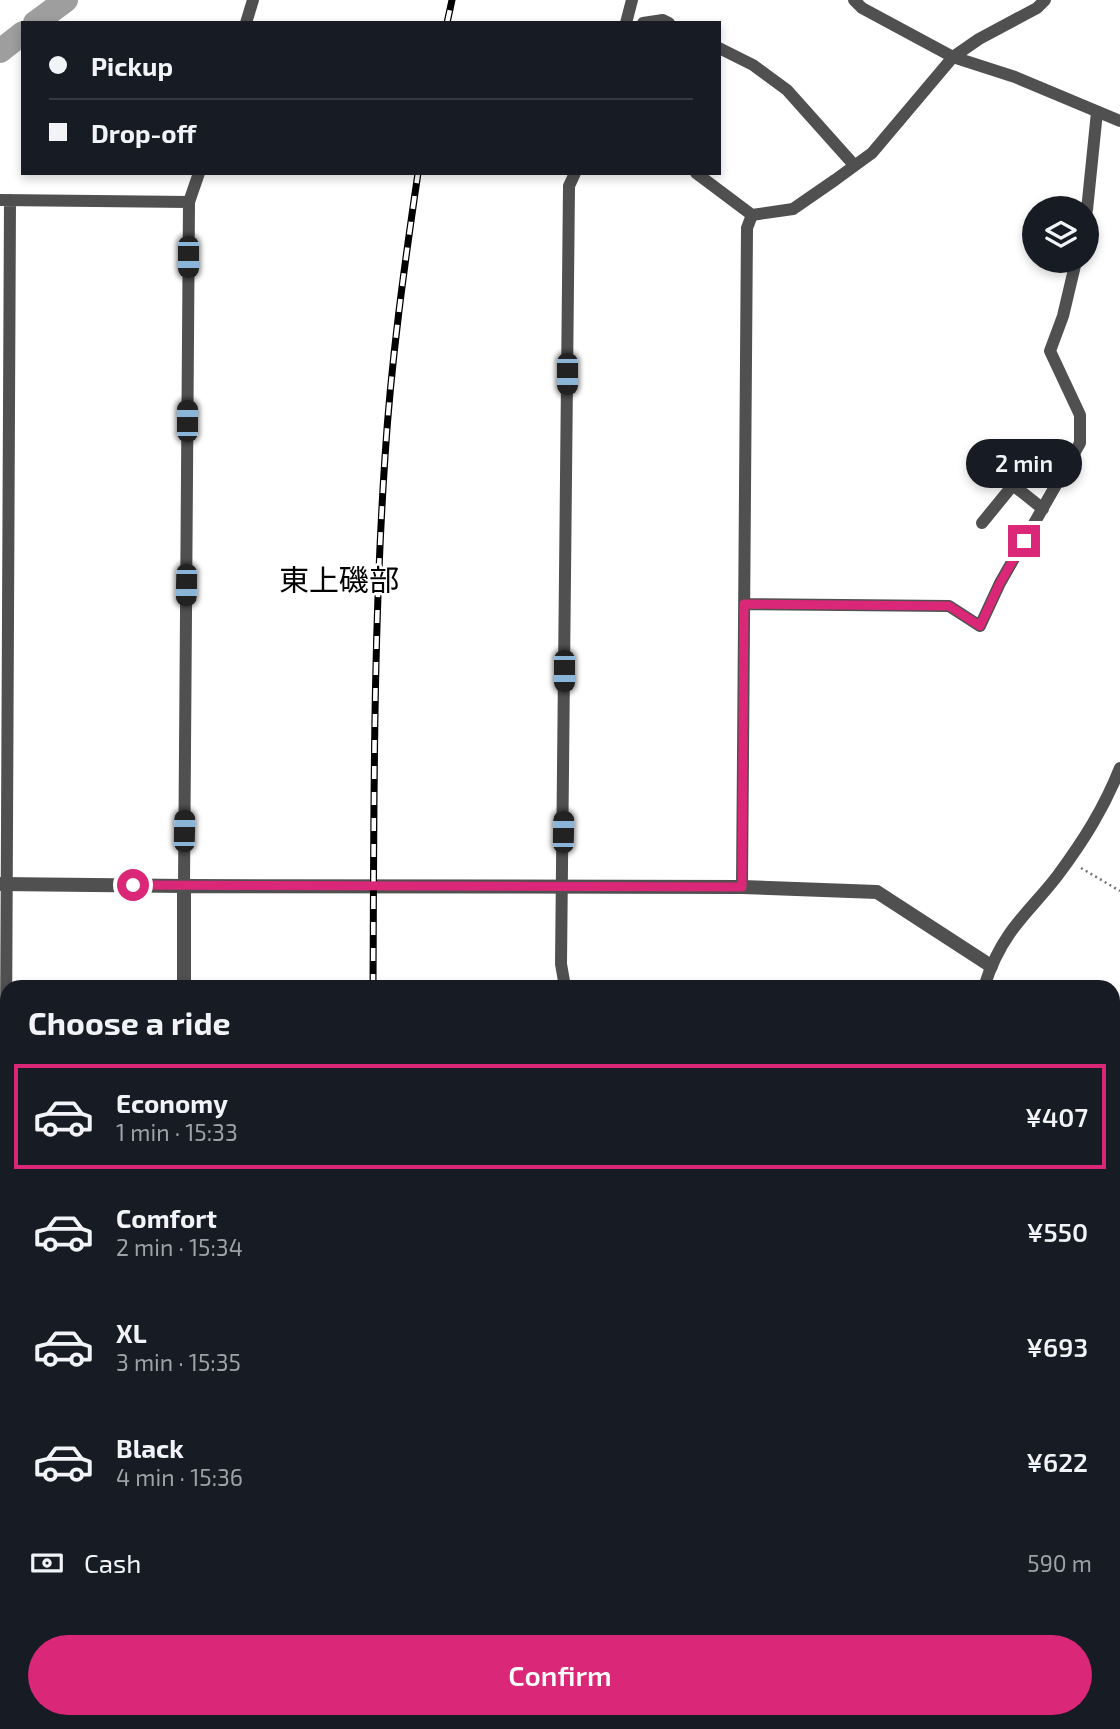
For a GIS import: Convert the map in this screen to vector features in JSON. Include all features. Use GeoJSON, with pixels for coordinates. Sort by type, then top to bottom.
{"type":"FeatureCollection","features":[{"type":"Feature","properties":{"kind":"street"},"geometry":{"type":"LineString","coordinates":[[247,21],[253,0]]}},
{"type":"Feature","properties":{"kind":"street"},"geometry":{"type":"LineString","coordinates":[[627,21],[632,0]]}},
{"type":"Feature","properties":{"kind":"street"},"geometry":{"type":"LineString","coordinates":[[854,0],[862,8],[953,57],[1015,77],[1120,121]]}},
{"type":"Feature","properties":{"kind":"street"},"geometry":{"type":"LineString","coordinates":[[699,175],[752,215],[793,209],[872,153],[953,57],[979,39],[1037,8],[1045,0]]}},
{"type":"Feature","properties":{"kind":"street"},"geometry":{"type":"LineString","coordinates":[[721,49],[752,65],[787,90],[854,165]]}},
{"type":"Feature","properties":{"kind":"street"},"geometry":{"type":"LineString","coordinates":[[1088,196],[1097,112]]}},
{"type":"Feature","properties":{"kind":"street"},"geometry":{"type":"LineString","coordinates":[[184,980],[189,202],[198,175]]}},
{"type":"Feature","properties":{"kind":"street"},"geometry":{"type":"LineString","coordinates":[[564,980],[561,964],[569,186],[574,175]]}},
{"type":"Feature","properties":{"kind":"street"},"geometry":{"type":"LineString","coordinates":[[3,980],[5,200],[189,202]]}},
{"type":"Feature","properties":{"kind":"street"},"geometry":{"type":"LineString","coordinates":[[742,887],[747,228],[752,215]]}},
{"type":"Feature","properties":{"kind":"street"},"geometry":{"type":"LineString","coordinates":[[744,604],[949,606],[980,626],[1000,583],[1080,443],[1080,415],[1050,351],[1063,316],[1073,273]]}},
{"type":"Feature","properties":{"kind":"street"},"geometry":{"type":"LineString","coordinates":[[982,523],[1013,485],[1043,509]]}},
{"type":"Feature","properties":{"kind":"street"},"geometry":{"type":"LineString","coordinates":[[986,980],[1009,934],[1086,836],[1108,797],[1120,768]]}},
{"type":"Feature","properties":{"kind":"street"},"geometry":{"type":"LineString","coordinates":[[3,884],[742,887],[877,892],[991,966]]}},
{"type":"Feature","properties":{"kind":"path"},"geometry":{"type":"LineString","coordinates":[[1068,861],[1120,891]]}},
{"type":"Feature","properties":{"kind":"waterway"},"geometry":{"type":"LineString","coordinates":[[38,21],[66,0]]}},
{"type":"Feature","properties":{"kind":"waterway"},"geometry":{"type":"LineString","coordinates":[[0,51],[21,35]]}},
{"type":"Feature","properties":{"kind":"railway"},"geometry":{"type":"LineString","coordinates":[[447,21],[452,0]]}},
{"type":"Feature","properties":{"kind":"railway"},"geometry":{"type":"LineString","coordinates":[[373,980],[375,722],[381,523],[394,350],[418,175]]}},
{"type":"Feature","properties":{"kind":"district","name":"東上磯部"},"geometry":{"type":"Point","coordinates":[339,579]}},
{"type":"Feature","properties":{"kind":"route"},"geometry":{"type":"LineString","coordinates":[[133,885],[742,887],[744,604],[949,606],[980,626],[1024,541]]}}]}
